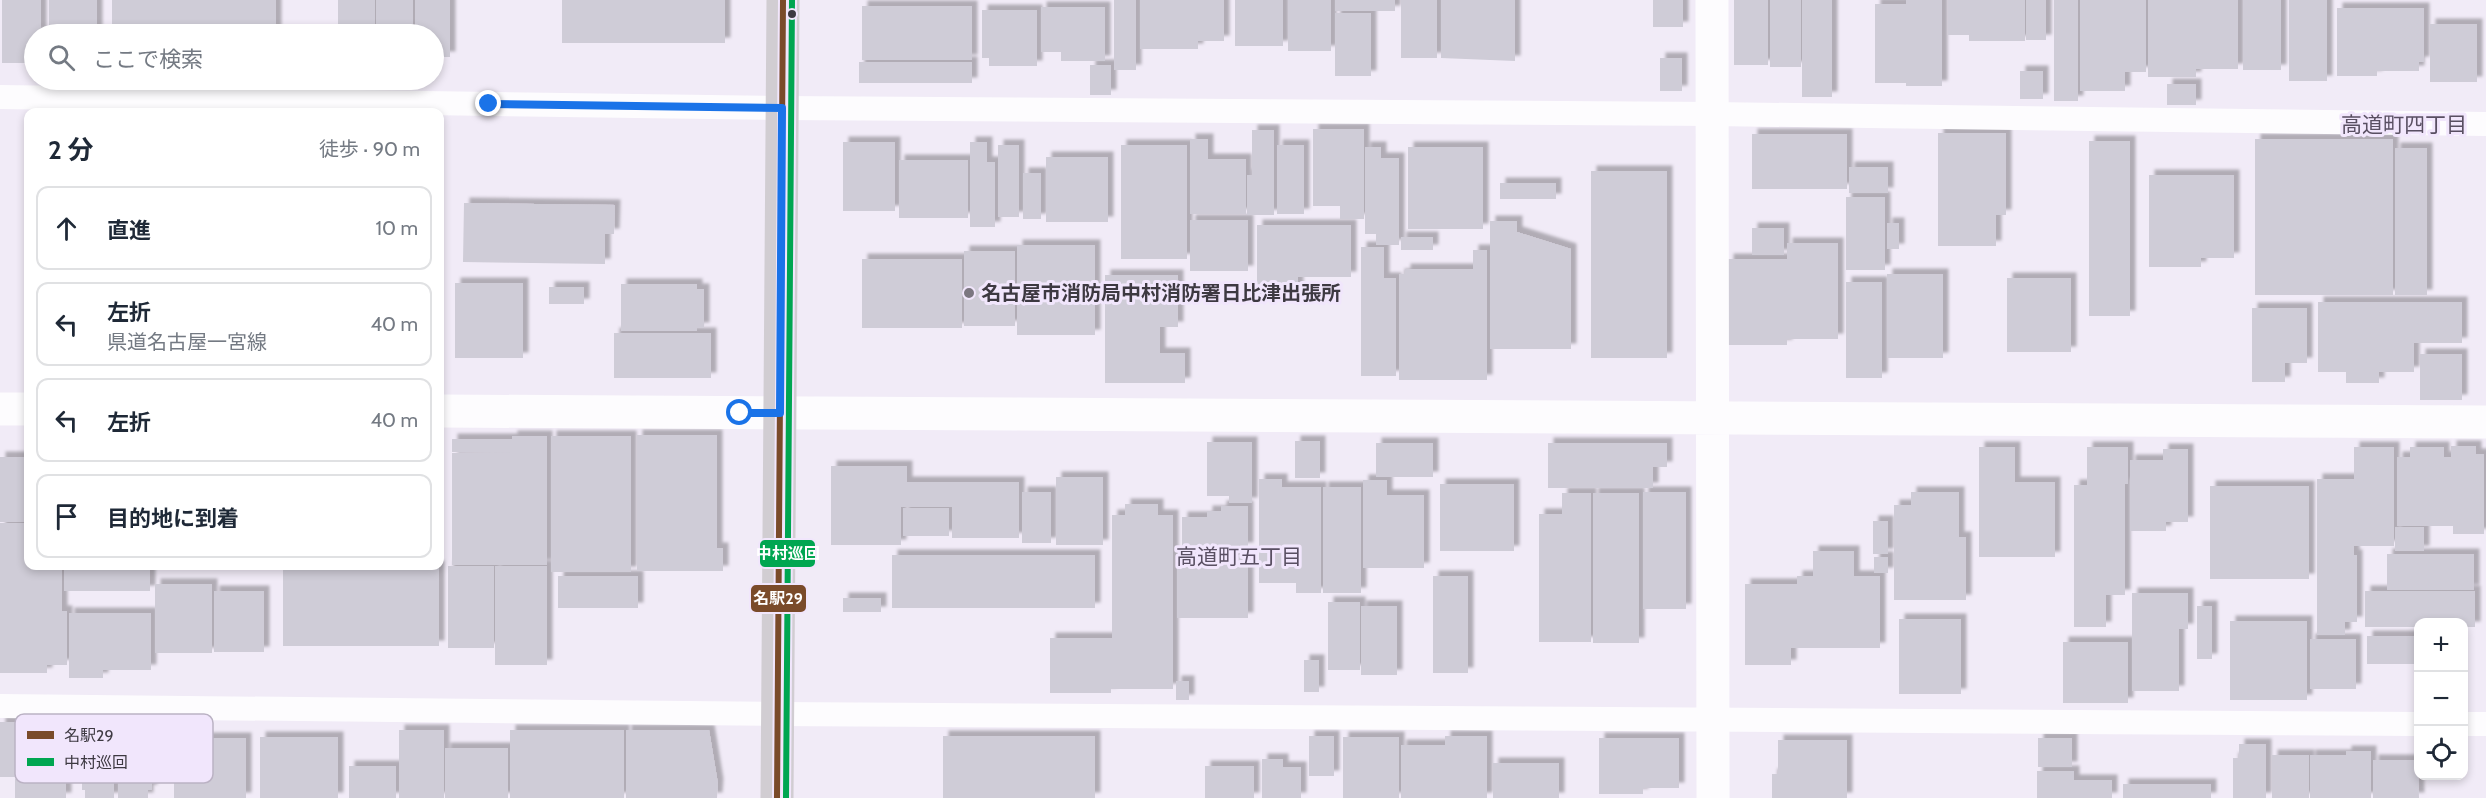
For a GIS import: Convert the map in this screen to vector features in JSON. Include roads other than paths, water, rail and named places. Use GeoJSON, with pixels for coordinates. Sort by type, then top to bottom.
{"type":"FeatureCollection","features":[{"type":"Feature","properties":{"kind":"main road"},"geometry":{"type":"LineString","coordinates":[[777,798],[783,0]]}},
{"type":"Feature","properties":{"kind":"street"},"geometry":{"type":"LineString","coordinates":[[1712,0],[1713,798]]}},
{"type":"Feature","properties":{"kind":"street"},"geometry":{"type":"LineString","coordinates":[[0,409],[24,409]]}},
{"type":"Feature","properties":{"kind":"street"},"geometry":{"type":"LineString","coordinates":[[444,411],[2486,422]]}},
{"type":"Feature","properties":{"kind":"lane"},"geometry":{"type":"LineString","coordinates":[[0,97],[782,108],[1712,114],[2486,124]]}},
{"type":"Feature","properties":{"kind":"lane"},"geometry":{"type":"LineString","coordinates":[[0,706],[778,714],[2414,724]]}},
{"type":"Feature","properties":{"kind":"lane"},"geometry":{"type":"LineString","coordinates":[[2468,724],[2486,724]]}},
{"type":"Feature","properties":{"kind":"place","name":"名古屋市消防局中村消防署日比津出張所"},"geometry":{"type":"Point","coordinates":[969,293]}},
{"type":"Feature","properties":{"kind":"district","name":"高道町四丁目"},"geometry":{"type":"Point","coordinates":[2404,124]}},
{"type":"Feature","properties":{"kind":"district","name":"高道町五丁目"},"geometry":{"type":"Point","coordinates":[1239,556]}}]}
